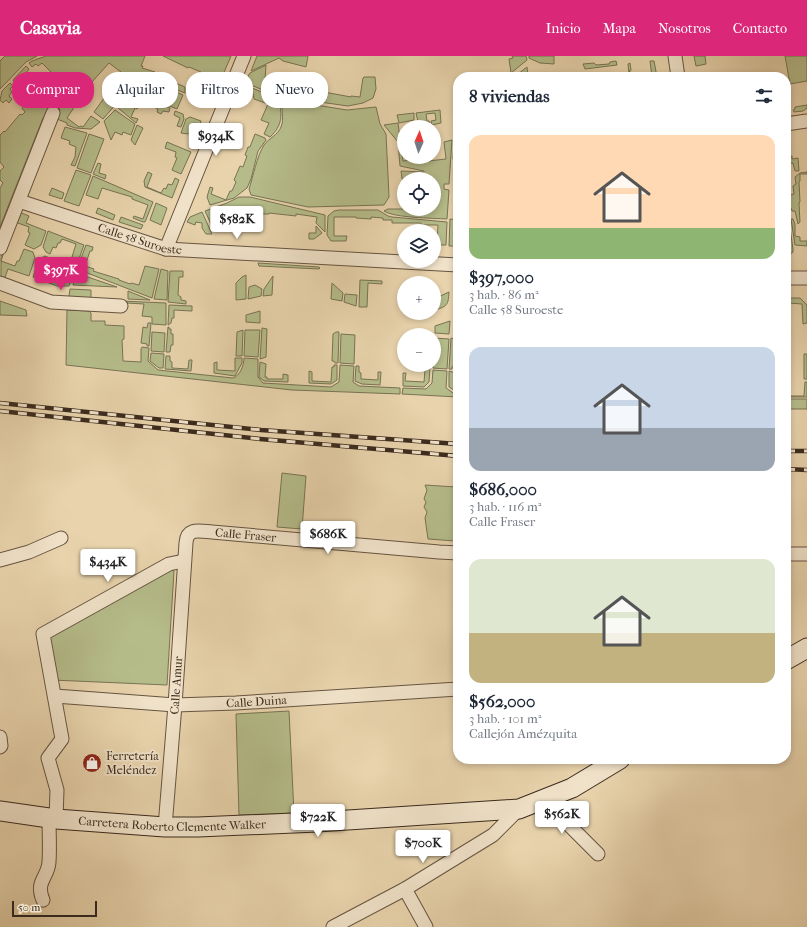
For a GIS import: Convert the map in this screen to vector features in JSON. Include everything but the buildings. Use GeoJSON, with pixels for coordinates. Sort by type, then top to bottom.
{"type":"FeatureCollection","features":[{"type":"Feature","properties":{"kind":"main road"},"geometry":{"type":"LineString","coordinates":[[791,657],[807,648]]}},
{"type":"Feature","properties":{"kind":"main road","name":"Carretera Roberto Clemente Walker"},"geometry":{"type":"LineString","coordinates":[[0,812],[52,818],[165,827],[198,827],[318,822],[519,808],[572,788],[612,764]]}},
{"type":"Feature","properties":{"kind":"street"},"geometry":{"type":"LineString","coordinates":[[166,249],[244,56]]}},
{"type":"Feature","properties":{"kind":"street"},"geometry":{"type":"LineString","coordinates":[[675,56],[677,72]]}},
{"type":"Feature","properties":{"kind":"street"},"geometry":{"type":"LineString","coordinates":[[0,248],[52,113]]}},
{"type":"Feature","properties":{"kind":"street"},"geometry":{"type":"LineString","coordinates":[[791,123],[807,121]]}},
{"type":"Feature","properties":{"kind":"street","name":"Calle 58 Suroeste"},"geometry":{"type":"LineString","coordinates":[[19,201],[166,249],[453,265]]}},
{"type":"Feature","properties":{"kind":"street"},"geometry":{"type":"LineString","coordinates":[[791,278],[807,278]]}},
{"type":"Feature","properties":{"kind":"street"},"geometry":{"type":"LineString","coordinates":[[0,283],[51,302],[121,306]]}},
{"type":"Feature","properties":{"kind":"street","name":"Calle Fraser"},"geometry":{"type":"LineString","coordinates":[[186,543],[186,536],[190,532],[194,531],[453,553]]}},
{"type":"Feature","properties":{"kind":"street"},"geometry":{"type":"LineString","coordinates":[[0,560],[29,552],[61,538]]}},
{"type":"Feature","properties":{"kind":"street","name":"Calle Amur"},"geometry":{"type":"LineString","coordinates":[[165,827],[186,543]]}},
{"type":"Feature","properties":{"kind":"street"},"geometry":{"type":"LineString","coordinates":[[791,554],[807,554]]}},
{"type":"Feature","properties":{"kind":"street"},"geometry":{"type":"LineString","coordinates":[[43,900],[40,894],[40,887],[49,864],[52,818],[57,790],[48,758],[62,739],[43,634],[169,564],[184,561]]}},
{"type":"Feature","properties":{"kind":"street","name":"Calle Duina"},"geometry":{"type":"LineString","coordinates":[[54,696],[175,705],[236,703],[453,689]]}},
{"type":"Feature","properties":{"kind":"street"},"geometry":{"type":"LineString","coordinates":[[0,737],[0,747]]}},
{"type":"Feature","properties":{"kind":"street"},"geometry":{"type":"LineString","coordinates":[[546,798],[555,811],[598,854]]}},
{"type":"Feature","properties":{"kind":"street"},"geometry":{"type":"LineString","coordinates":[[333,927],[405,889],[493,835],[519,808]]}},
{"type":"Feature","properties":{"kind":"street"},"geometry":{"type":"LineString","coordinates":[[405,889],[426,927]]}},
{"type":"Feature","properties":{"kind":"green space"},"geometry":{"type":"Polygon","coordinates":[[[5,56],[37,56],[26,62],[16,72],[12,72],[12,77],[0,89],[0,61],[5,56]]]}},
{"type":"Feature","properties":{"kind":"green space"},"geometry":{"type":"Polygon","coordinates":[[[46,56],[145,56],[141,66],[143,66],[142,68],[155,72],[121,72],[109,63],[94,80],[94,72],[51,72],[42,63],[38,66],[36,64],[32,67],[29,63],[46,56]]]}},
{"type":"Feature","properties":{"kind":"green space"},"geometry":{"type":"Polygon","coordinates":[[[163,56],[231,56],[224,72],[201,72],[189,67],[188,68],[163,56]]]}},
{"type":"Feature","properties":{"kind":"green space"},"geometry":{"type":"Polygon","coordinates":[[[257,56],[308,56],[306,67],[283,61],[279,58],[251,71],[257,56]]]}},
{"type":"Feature","properties":{"kind":"green space"},"geometry":{"type":"Polygon","coordinates":[[[512,56],[526,56],[527,60],[511,72],[509,59],[513,58],[512,56]]]}},
{"type":"Feature","properties":{"kind":"green space"},"geometry":{"type":"Polygon","coordinates":[[[529,56],[554,56],[554,64],[540,63],[529,58],[529,56]]]}},
{"type":"Feature","properties":{"kind":"green space"},"geometry":{"type":"Polygon","coordinates":[[[694,56],[705,56],[706,64],[696,66],[694,56]]]}},
{"type":"Feature","properties":{"kind":"green space"},"geometry":{"type":"Polygon","coordinates":[[[785,56],[807,56],[807,81],[791,84],[791,72],[788,72],[785,56]]]}},
{"type":"Feature","properties":{"kind":"green space"},"geometry":{"type":"Polygon","coordinates":[[[616,61],[617,65],[585,69],[583,64],[609,64],[610,62],[616,61]]]}},
{"type":"Feature","properties":{"kind":"green space"},"geometry":{"type":"Polygon","coordinates":[[[650,61],[654,61],[656,72],[651,72],[650,61]]]}},
{"type":"Feature","properties":{"kind":"green space"},"geometry":{"type":"Polygon","coordinates":[[[630,63],[630,72],[629,72],[628,64],[630,63]]]}},
{"type":"Feature","properties":{"kind":"green space"},"geometry":{"type":"Polygon","coordinates":[[[266,65],[266,72],[261,72],[261,89],[253,86],[252,72],[266,65]]]}},
{"type":"Feature","properties":{"kind":"green space"},"geometry":{"type":"Polygon","coordinates":[[[26,66],[29,69],[27,72],[20,72],[26,66]]]}},
{"type":"Feature","properties":{"kind":"green space"},"geometry":{"type":"Polygon","coordinates":[[[527,67],[528,72],[520,72],[527,67]]]}},
{"type":"Feature","properties":{"kind":"green space"},"geometry":{"type":"Polygon","coordinates":[[[375,77],[376,89],[373,98],[363,103],[348,106],[328,103],[328,93],[360,97],[363,78],[375,77]]]}},
{"type":"Feature","properties":{"kind":"green space"},"geometry":{"type":"Polygon","coordinates":[[[10,83],[12,85],[10,89],[12,92],[9,96],[12,99],[9,103],[6,100],[3,103],[0,100],[2,91],[10,83]]]}},
{"type":"Feature","properties":{"kind":"green space"},"geometry":{"type":"Polygon","coordinates":[[[178,84],[185,87],[185,93],[178,90],[178,84]]]}},
{"type":"Feature","properties":{"kind":"green space"},"geometry":{"type":"Polygon","coordinates":[[[253,88],[261,92],[261,102],[254,99],[253,88]]]}},
{"type":"Feature","properties":{"kind":"green space"},"geometry":{"type":"Polygon","coordinates":[[[178,93],[183,95],[178,107],[178,93]]]}},
{"type":"Feature","properties":{"kind":"green space"},"geometry":{"type":"Polygon","coordinates":[[[102,101],[102,108],[112,108],[103,119],[94,112],[102,101]]]}},
{"type":"Feature","properties":{"kind":"green space"},"geometry":{"type":"Polygon","coordinates":[[[807,105],[807,108],[803,111],[794,112],[793,110],[795,107],[807,105]]]}},
{"type":"Feature","properties":{"kind":"green space"},"geometry":{"type":"Polygon","coordinates":[[[328,107],[347,110],[376,107],[380,124],[386,134],[389,197],[384,205],[308,207],[251,195],[249,189],[259,155],[268,140],[278,132],[282,124],[282,108],[328,107]]]}},
{"type":"Feature","properties":{"kind":"green space"},"geometry":{"type":"Polygon","coordinates":[[[22,108],[50,108],[43,118],[0,227],[0,188],[3,183],[0,180],[0,171],[4,167],[0,162],[0,135],[4,131],[5,132],[20,114],[22,115],[25,112],[22,108]]]}},
{"type":"Feature","properties":{"kind":"green space"},"geometry":{"type":"Polygon","coordinates":[[[57,108],[73,108],[67,118],[79,127],[83,127],[91,116],[100,122],[91,129],[75,128],[57,119],[60,109],[57,108]]]}},
{"type":"Feature","properties":{"kind":"green space"},"geometry":{"type":"Polygon","coordinates":[[[118,108],[135,108],[131,117],[138,119],[136,123],[118,108]]]}},
{"type":"Feature","properties":{"kind":"green space"},"geometry":{"type":"Polygon","coordinates":[[[156,108],[170,108],[169,112],[163,111],[161,114],[157,112],[158,109],[156,108]]]}},
{"type":"Feature","properties":{"kind":"green space"},"geometry":{"type":"Polygon","coordinates":[[[266,108],[281,108],[279,124],[270,137],[264,134],[269,123],[261,120],[266,108]]]}},
{"type":"Feature","properties":{"kind":"green space"},"geometry":{"type":"Polygon","coordinates":[[[115,110],[135,124],[131,135],[123,132],[122,135],[115,132],[111,140],[104,121],[115,110]]]}},
{"type":"Feature","properties":{"kind":"green space"},"geometry":{"type":"Polygon","coordinates":[[[440,110],[441,120],[436,120],[435,113],[426,114],[427,120],[418,120],[416,113],[440,110]]]}},
{"type":"Feature","properties":{"kind":"green space"},"geometry":{"type":"Polygon","coordinates":[[[175,111],[183,114],[184,119],[181,127],[177,126],[180,118],[174,115],[175,111]]]}},
{"type":"Feature","properties":{"kind":"green space"},"geometry":{"type":"Polygon","coordinates":[[[414,113],[414,120],[398,120],[397,115],[414,113]]]}},
{"type":"Feature","properties":{"kind":"green space"},"geometry":{"type":"Polygon","coordinates":[[[190,117],[201,121],[199,127],[193,125],[188,134],[181,133],[186,119],[190,117]]]}},
{"type":"Feature","properties":{"kind":"green space"},"geometry":{"type":"Polygon","coordinates":[[[397,123],[397,141],[384,125],[397,123]]]}},
{"type":"Feature","properties":{"kind":"green space"},"geometry":{"type":"Polygon","coordinates":[[[137,125],[143,128],[135,145],[131,140],[137,125]]]}},
{"type":"Feature","properties":{"kind":"green space"},"geometry":{"type":"Polygon","coordinates":[[[65,127],[87,133],[75,166],[71,165],[75,157],[76,147],[69,144],[70,141],[61,138],[65,127]]]}},
{"type":"Feature","properties":{"kind":"green space"},"geometry":{"type":"Polygon","coordinates":[[[89,134],[104,139],[91,173],[77,168],[89,134]]]}},
{"type":"Feature","properties":{"kind":"green space"},"geometry":{"type":"Polygon","coordinates":[[[255,134],[265,138],[266,140],[258,151],[251,179],[247,188],[234,198],[210,205],[207,197],[210,187],[213,188],[211,194],[226,200],[230,191],[232,191],[236,182],[234,180],[240,166],[243,167],[247,156],[245,155],[255,134]]]}},
{"type":"Feature","properties":{"kind":"green space"},"geometry":{"type":"Polygon","coordinates":[[[452,140],[449,184],[444,184],[444,189],[449,190],[447,219],[405,216],[441,216],[441,172],[424,172],[400,166],[400,164],[441,164],[441,160],[446,159],[444,142],[452,140]]]}},
{"type":"Feature","properties":{"kind":"green space"},"geometry":{"type":"Polygon","coordinates":[[[167,142],[191,152],[181,174],[172,170],[177,158],[175,157],[176,152],[165,148],[167,142]]]}},
{"type":"Feature","properties":{"kind":"green space"},"geometry":{"type":"Polygon","coordinates":[[[791,156],[792,159],[798,158],[799,171],[795,171],[793,163],[791,163],[791,156]]]}},
{"type":"Feature","properties":{"kind":"green space"},"geometry":{"type":"Polygon","coordinates":[[[98,163],[101,164],[99,173],[106,175],[105,179],[93,174],[98,163]]]}},
{"type":"Feature","properties":{"kind":"green space"},"geometry":{"type":"Polygon","coordinates":[[[76,170],[91,175],[79,206],[64,201],[76,170]]]}},
{"type":"Feature","properties":{"kind":"green space"},"geometry":{"type":"Polygon","coordinates":[[[401,171],[424,172],[401,172],[401,171]]]}},
{"type":"Feature","properties":{"kind":"green space"},"geometry":{"type":"Polygon","coordinates":[[[148,172],[152,174],[147,187],[161,193],[164,188],[166,189],[168,184],[172,185],[175,178],[179,180],[172,198],[145,187],[144,181],[148,172]]]}},
{"type":"Feature","properties":{"kind":"green space"},"geometry":{"type":"Polygon","coordinates":[[[807,172],[807,174],[800,174],[800,222],[798,224],[795,211],[792,211],[791,208],[791,195],[794,194],[793,186],[796,184],[795,177],[800,173],[807,172]]]}},
{"type":"Feature","properties":{"kind":"green space"},"geometry":{"type":"Polygon","coordinates":[[[93,176],[153,202],[145,222],[133,218],[134,216],[143,219],[148,205],[132,199],[132,197],[102,188],[98,199],[86,195],[93,176]]]}},
{"type":"Feature","properties":{"kind":"green space"},"geometry":{"type":"Polygon","coordinates":[[[52,188],[64,193],[62,199],[49,195],[52,188]]]}},
{"type":"Feature","properties":{"kind":"green space"},"geometry":{"type":"Polygon","coordinates":[[[239,197],[250,197],[325,215],[325,232],[316,223],[317,217],[296,214],[296,216],[269,213],[259,214],[259,217],[231,214],[230,216],[213,215],[212,226],[205,211],[239,197]]]}},
{"type":"Feature","properties":{"kind":"green space"},"geometry":{"type":"Polygon","coordinates":[[[156,203],[167,208],[161,225],[150,220],[156,203]]]}},
{"type":"Feature","properties":{"kind":"green space"},"geometry":{"type":"Polygon","coordinates":[[[98,208],[115,215],[113,220],[96,213],[98,208]]]}},
{"type":"Feature","properties":{"kind":"green space"},"geometry":{"type":"Polygon","coordinates":[[[388,209],[397,209],[397,215],[384,211],[388,209]]]}},
{"type":"Feature","properties":{"kind":"green space"},"geometry":{"type":"Polygon","coordinates":[[[378,210],[392,217],[447,222],[446,245],[441,245],[441,224],[392,223],[392,220],[383,220],[383,218],[371,217],[371,219],[334,217],[334,236],[347,236],[346,241],[331,241],[327,235],[328,216],[334,211],[378,210]]]}},
{"type":"Feature","properties":{"kind":"green space"},"geometry":{"type":"Polygon","coordinates":[[[19,212],[29,216],[26,223],[46,231],[41,245],[34,249],[25,245],[30,233],[28,232],[29,227],[15,222],[19,212]]]}},
{"type":"Feature","properties":{"kind":"green space"},"geometry":{"type":"Polygon","coordinates":[[[202,212],[212,234],[206,234],[202,228],[202,223],[196,222],[195,225],[187,222],[190,217],[202,212]]]}},
{"type":"Feature","properties":{"kind":"green space"},"geometry":{"type":"Polygon","coordinates":[[[121,217],[143,225],[141,229],[119,222],[121,217]]]}},
{"type":"Feature","properties":{"kind":"green space"},"geometry":{"type":"Polygon","coordinates":[[[450,219],[453,219],[453,246],[449,246],[450,219]]]}},
{"type":"Feature","properties":{"kind":"green space"},"geometry":{"type":"Polygon","coordinates":[[[791,219],[793,219],[795,224],[795,236],[800,237],[800,241],[807,241],[807,246],[795,245],[791,219]]]}},
{"type":"Feature","properties":{"kind":"green space"},"geometry":{"type":"Polygon","coordinates":[[[316,226],[322,233],[314,239],[309,239],[309,233],[316,233],[316,226]]]}},
{"type":"Feature","properties":{"kind":"green space"},"geometry":{"type":"Polygon","coordinates":[[[48,231],[84,245],[69,286],[57,286],[33,277],[39,259],[45,256],[52,259],[48,272],[50,273],[48,278],[62,282],[67,270],[69,271],[74,258],[72,257],[76,244],[62,239],[56,248],[53,247],[50,254],[46,252],[43,247],[48,231]]]}},
{"type":"Feature","properties":{"kind":"green space"},"geometry":{"type":"Polygon","coordinates":[[[791,235],[793,249],[791,254],[791,235]]]}},
{"type":"Feature","properties":{"kind":"green space"},"geometry":{"type":"Polygon","coordinates":[[[86,245],[93,247],[92,251],[90,251],[85,266],[94,269],[93,271],[130,284],[139,285],[145,266],[159,269],[152,298],[77,269],[86,245]]]}},
{"type":"Feature","properties":{"kind":"green space"},"geometry":{"type":"Polygon","coordinates":[[[5,249],[1,261],[1,257],[5,249]]]}},
{"type":"Feature","properties":{"kind":"green space"},"geometry":{"type":"Polygon","coordinates":[[[24,249],[33,252],[35,258],[29,276],[8,269],[4,280],[1,277],[1,261],[15,266],[24,249]]]}},
{"type":"Feature","properties":{"kind":"green space"},"geometry":{"type":"Polygon","coordinates":[[[258,263],[319,267],[320,268],[259,266],[258,263]]]}},
{"type":"Feature","properties":{"kind":"green space"},"geometry":{"type":"Polygon","coordinates":[[[161,269],[168,271],[167,300],[154,299],[161,269]]]}},
{"type":"Feature","properties":{"kind":"green space"},"geometry":{"type":"Polygon","coordinates":[[[170,271],[183,271],[183,277],[179,277],[178,295],[181,297],[181,300],[186,301],[186,304],[168,302],[170,271]]]}},
{"type":"Feature","properties":{"kind":"green space"},"geometry":{"type":"Polygon","coordinates":[[[76,273],[117,287],[73,285],[76,273]]]}},
{"type":"Feature","properties":{"kind":"green space"},"geometry":{"type":"Polygon","coordinates":[[[246,275],[246,299],[236,300],[236,283],[246,275]]]}},
{"type":"Feature","properties":{"kind":"green space"},"geometry":{"type":"Polygon","coordinates":[[[273,276],[272,295],[263,296],[264,289],[273,276]]]}},
{"type":"Feature","properties":{"kind":"green space"},"geometry":{"type":"Polygon","coordinates":[[[360,280],[382,281],[382,284],[368,283],[367,307],[359,307],[360,280]]]}},
{"type":"Feature","properties":{"kind":"green space"},"geometry":{"type":"Polygon","coordinates":[[[332,283],[343,293],[342,301],[331,299],[332,283]]]}},
{"type":"Feature","properties":{"kind":"green space"},"geometry":{"type":"Polygon","coordinates":[[[255,285],[262,289],[261,296],[248,299],[249,287],[255,285]]]}},
{"type":"Feature","properties":{"kind":"green space"},"geometry":{"type":"Polygon","coordinates":[[[70,289],[91,290],[91,297],[71,298],[69,296],[70,289]]]}},
{"type":"Feature","properties":{"kind":"green space"},"geometry":{"type":"Polygon","coordinates":[[[128,291],[150,300],[128,299],[128,291]]]}},
{"type":"Feature","properties":{"kind":"green space"},"geometry":{"type":"Polygon","coordinates":[[[449,292],[448,300],[445,306],[441,308],[441,296],[449,292]]]}},
{"type":"Feature","properties":{"kind":"green space"},"geometry":{"type":"Polygon","coordinates":[[[345,294],[357,295],[356,306],[344,302],[345,294]]]}},
{"type":"Feature","properties":{"kind":"green space"},"geometry":{"type":"Polygon","coordinates":[[[791,298],[800,298],[807,305],[807,323],[803,324],[802,304],[791,303],[791,298]]]}},
{"type":"Feature","properties":{"kind":"green space"},"geometry":{"type":"Polygon","coordinates":[[[0,301],[26,310],[27,316],[0,315],[0,301]]]}},
{"type":"Feature","properties":{"kind":"green space"},"geometry":{"type":"Polygon","coordinates":[[[121,301],[166,303],[166,325],[152,324],[152,317],[142,316],[144,304],[126,303],[121,301]]]}},
{"type":"Feature","properties":{"kind":"green space"},"geometry":{"type":"Polygon","coordinates":[[[169,305],[192,306],[192,311],[174,310],[174,318],[172,318],[171,323],[168,325],[169,305]]]}},
{"type":"Feature","properties":{"kind":"green space"},"geometry":{"type":"Polygon","coordinates":[[[67,310],[89,311],[91,313],[91,321],[105,321],[105,325],[124,326],[124,339],[122,340],[123,361],[141,362],[142,347],[149,348],[148,361],[158,370],[233,378],[238,375],[241,370],[244,358],[258,359],[258,377],[263,383],[331,387],[339,382],[340,365],[354,366],[353,382],[359,386],[400,388],[400,394],[292,390],[66,365],[67,310]]]}},
{"type":"Feature","properties":{"kind":"green space"},"geometry":{"type":"Polygon","coordinates":[[[260,311],[260,323],[246,322],[246,315],[260,311]]]}},
{"type":"Feature","properties":{"kind":"green space"},"geometry":{"type":"Polygon","coordinates":[[[450,321],[449,334],[441,333],[441,328],[435,328],[435,326],[450,321]]]}},
{"type":"Feature","properties":{"kind":"green space"},"geometry":{"type":"Polygon","coordinates":[[[148,323],[151,323],[149,346],[147,346],[147,344],[141,343],[143,327],[147,328],[148,323]]]}},
{"type":"Feature","properties":{"kind":"green space"},"geometry":{"type":"Polygon","coordinates":[[[168,327],[171,329],[171,334],[173,334],[173,345],[171,345],[170,352],[166,352],[168,327]]]}},
{"type":"Feature","properties":{"kind":"green space"},"geometry":{"type":"Polygon","coordinates":[[[262,328],[267,329],[266,357],[260,359],[262,328]]]}},
{"type":"Feature","properties":{"kind":"green space"},"geometry":{"type":"Polygon","coordinates":[[[243,330],[242,356],[236,356],[237,332],[243,330]]]}},
{"type":"Feature","properties":{"kind":"green space"},"geometry":{"type":"Polygon","coordinates":[[[245,330],[260,330],[258,357],[244,356],[245,330]]]}},
{"type":"Feature","properties":{"kind":"green space"},"geometry":{"type":"Polygon","coordinates":[[[152,332],[165,333],[164,352],[151,351],[152,332]]]}},
{"type":"Feature","properties":{"kind":"green space"},"geometry":{"type":"Polygon","coordinates":[[[339,332],[338,363],[332,361],[333,334],[339,332]]]}},
{"type":"Feature","properties":{"kind":"green space"},"geometry":{"type":"Polygon","coordinates":[[[341,334],[355,335],[354,364],[340,363],[341,334]]]}},
{"type":"Feature","properties":{"kind":"green space"},"geometry":{"type":"Polygon","coordinates":[[[441,338],[449,339],[447,369],[441,369],[441,338]]]}},
{"type":"Feature","properties":{"kind":"green space"},"geometry":{"type":"Polygon","coordinates":[[[451,338],[453,339],[453,367],[452,369],[449,369],[451,338]]]}},
{"type":"Feature","properties":{"kind":"green space"},"geometry":{"type":"Polygon","coordinates":[[[151,353],[164,354],[163,368],[159,368],[150,361],[151,353]]]}},
{"type":"Feature","properties":{"kind":"green space"},"geometry":{"type":"Polygon","coordinates":[[[804,354],[807,354],[807,379],[804,379],[804,354]]]}},
{"type":"Feature","properties":{"kind":"green space"},"geometry":{"type":"Polygon","coordinates":[[[166,356],[170,356],[172,368],[188,369],[189,360],[192,360],[191,371],[165,369],[166,356]]]}},
{"type":"Feature","properties":{"kind":"green space"},"geometry":{"type":"Polygon","coordinates":[[[235,358],[242,358],[242,363],[235,376],[214,373],[214,363],[217,362],[217,370],[235,371],[235,358]]]}},
{"type":"Feature","properties":{"kind":"green space"},"geometry":{"type":"Polygon","coordinates":[[[260,362],[266,364],[265,377],[267,377],[267,379],[283,379],[283,374],[288,375],[288,382],[264,381],[259,377],[260,362]]]}},
{"type":"Feature","properties":{"kind":"green space"},"geometry":{"type":"Polygon","coordinates":[[[334,365],[337,365],[337,380],[331,384],[309,383],[309,371],[312,372],[312,381],[331,382],[332,367],[334,367],[334,365]]]}},
{"type":"Feature","properties":{"kind":"green space"},"geometry":{"type":"Polygon","coordinates":[[[356,366],[359,366],[361,379],[378,380],[378,372],[381,372],[380,385],[362,384],[355,381],[356,366]]]}},
{"type":"Feature","properties":{"kind":"green space"},"geometry":{"type":"Polygon","coordinates":[[[447,371],[446,388],[453,393],[453,397],[402,394],[403,388],[426,389],[432,383],[433,372],[447,371]]]}},
{"type":"Feature","properties":{"kind":"green space"},"geometry":{"type":"Polygon","coordinates":[[[449,371],[453,372],[453,389],[449,387],[449,371]]]}},
{"type":"Feature","properties":{"kind":"green space"},"geometry":{"type":"Polygon","coordinates":[[[425,372],[430,372],[429,382],[424,387],[403,386],[403,373],[406,373],[405,381],[424,382],[425,372]]]}},
{"type":"Feature","properties":{"kind":"green space"},"geometry":{"type":"Polygon","coordinates":[[[805,382],[807,382],[807,397],[791,397],[804,396],[805,382]]]}},
{"type":"Feature","properties":{"kind":"green space"},"geometry":{"type":"Polygon","coordinates":[[[791,399],[807,399],[807,409],[791,409],[791,399]]]}},
{"type":"Feature","properties":{"kind":"green space"},"geometry":{"type":"Polygon","coordinates":[[[282,473],[306,476],[302,529],[277,527],[282,473]]]}},
{"type":"Feature","properties":{"kind":"green space"},"geometry":{"type":"Polygon","coordinates":[[[425,485],[453,487],[453,541],[428,539],[425,518],[427,512],[424,507],[426,502],[424,499],[427,490],[425,485]]]}},
{"type":"Feature","properties":{"kind":"green space"},"geometry":{"type":"Polygon","coordinates":[[[171,568],[174,571],[167,685],[52,680],[45,635],[171,568]]]}},
{"type":"Feature","properties":{"kind":"green space"},"geometry":{"type":"Polygon","coordinates":[[[289,711],[294,813],[239,815],[236,714],[289,711]]]}},
{"type":"Feature","properties":{"kind":"railway"},"geometry":{"type":"LineString","coordinates":[[0,403],[261,430],[453,444]]}},
{"type":"Feature","properties":{"kind":"railway"},"geometry":{"type":"LineString","coordinates":[[0,411],[260,439],[453,456]]}},
{"type":"Feature","properties":{"kind":"railway"},"geometry":{"type":"LineString","coordinates":[[791,451],[807,451]]}},
{"type":"Feature","properties":{"kind":"railway"},"geometry":{"type":"LineString","coordinates":[[791,469],[807,470]]}},
{"type":"Feature","properties":{"kind":"place","name":"Ferretería Meléndez"},"geometry":{"type":"Point","coordinates":[92,763]}}]}
